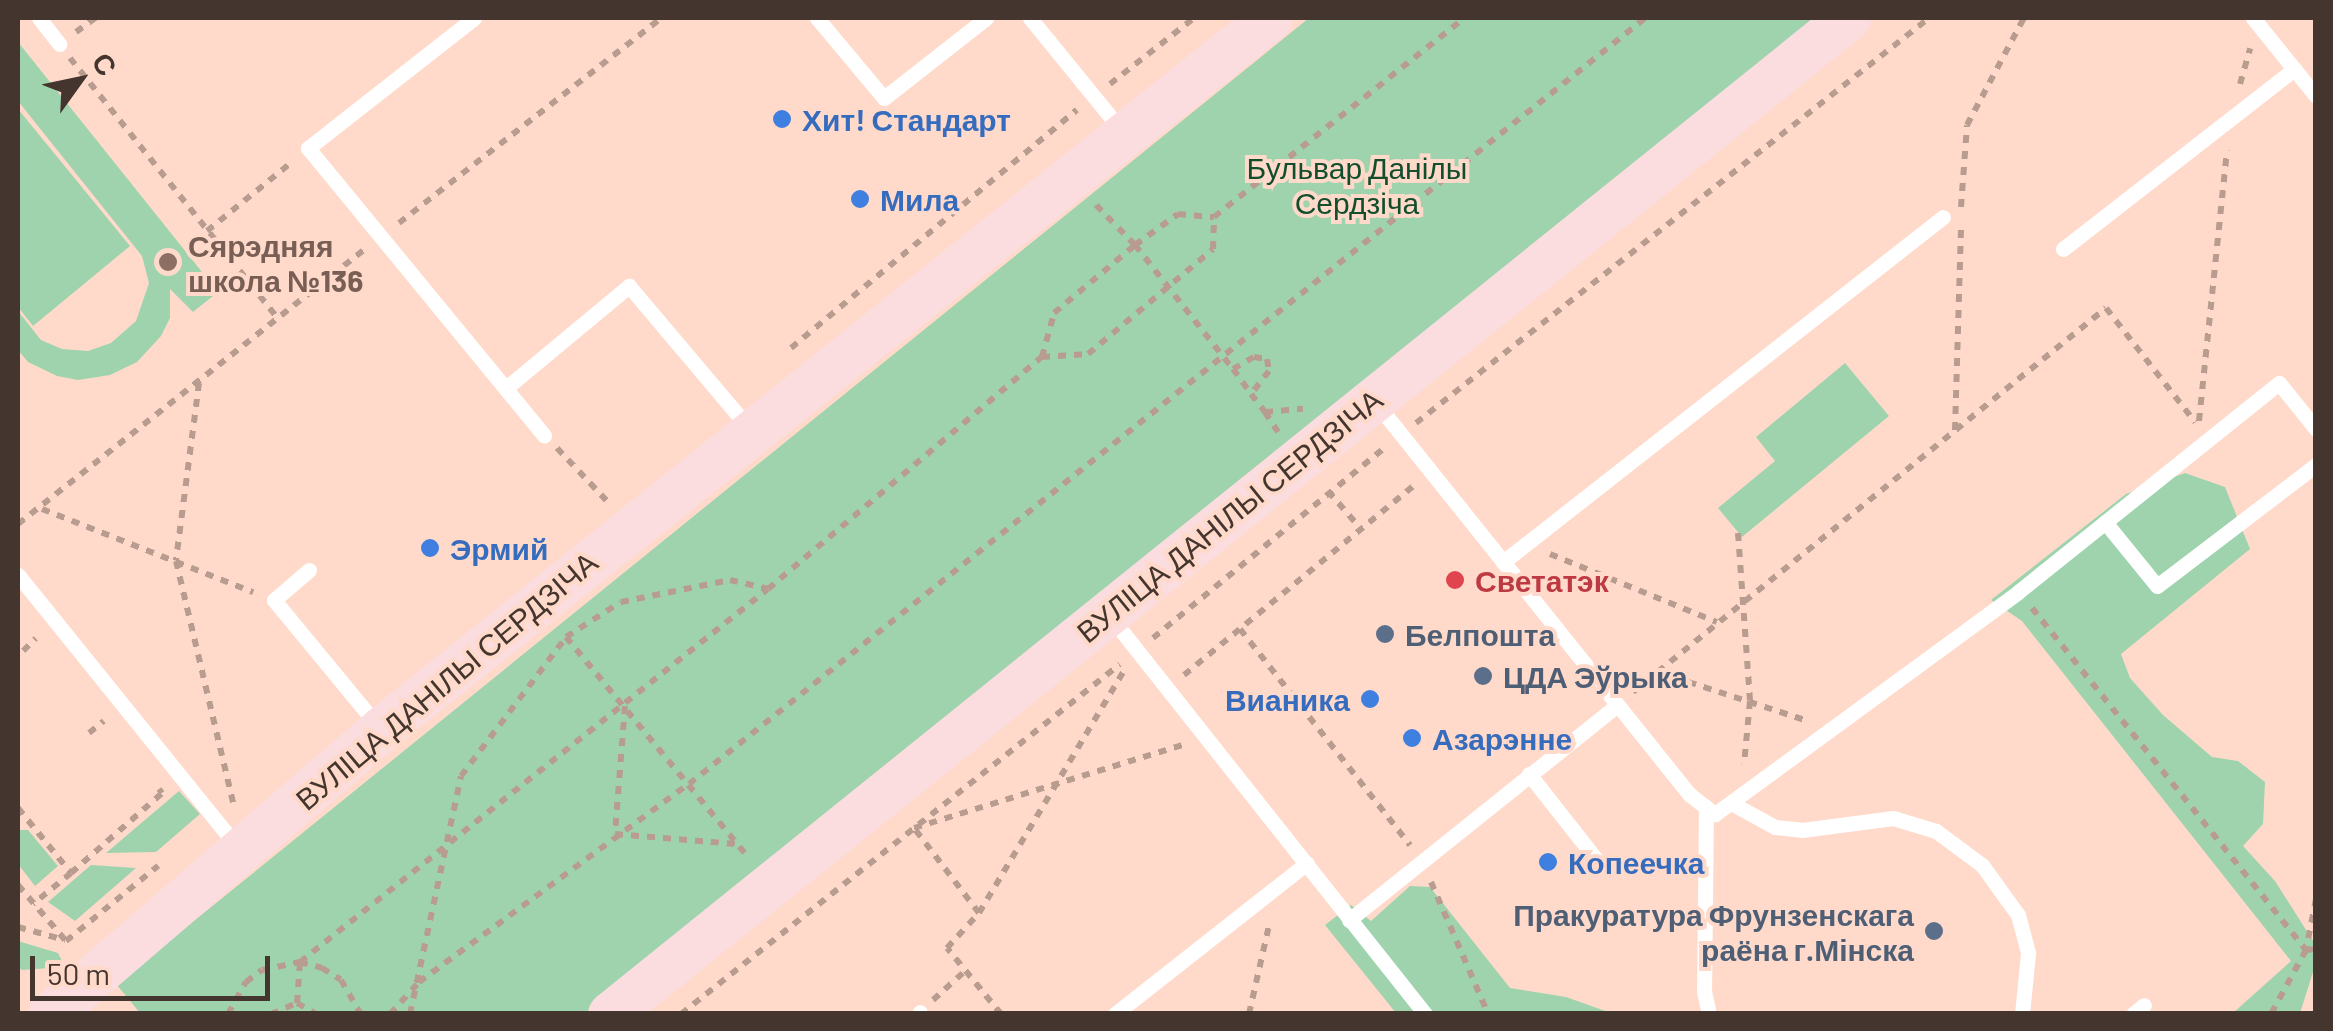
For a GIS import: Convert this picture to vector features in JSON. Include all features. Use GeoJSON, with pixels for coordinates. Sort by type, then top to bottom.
{"type":"FeatureCollection","features":[{"type":"Feature","properties":{"kind":"street","name":"ВУЛІЦА ДАНІЛЫ СЕРДЗІЧА"},"geometry":{"type":"LineString","coordinates":[[57,1011],[381,729],[552,620],[752,432],[1270,18]]}},
{"type":"Feature","properties":{"kind":"street","name":"ВУЛІЦА ДАНІЛЫ СЕРДЗІЧА"},"geometry":{"type":"LineString","coordinates":[[610,1014],[1107,612],[1315,476],[1373,400],[1848,18]]}},
{"type":"Feature","properties":{"kind":"lane"},"geometry":{"type":"LineString","coordinates":[[39,18],[60,44]]}},
{"type":"Feature","properties":{"kind":"lane"},"geometry":{"type":"LineString","coordinates":[[474,18],[308,148],[544,435]]}},
{"type":"Feature","properties":{"kind":"lane"},"geometry":{"type":"LineString","coordinates":[[816,18],[884,98],[986,18]]}},
{"type":"Feature","properties":{"kind":"lane"},"geometry":{"type":"LineString","coordinates":[[1030,18],[1125,134]]}},
{"type":"Feature","properties":{"kind":"lane"},"geometry":{"type":"LineString","coordinates":[[2256,20],[2316,96]]}},
{"type":"Feature","properties":{"kind":"lane"},"geometry":{"type":"LineString","coordinates":[[2063,249],[2294,69]]}},
{"type":"Feature","properties":{"kind":"lane"},"geometry":{"type":"LineString","coordinates":[[1508,558],[1943,218]]}},
{"type":"Feature","properties":{"kind":"lane"},"geometry":{"type":"LineString","coordinates":[[506,388],[630,286],[752,432]]}},
{"type":"Feature","properties":{"kind":"lane"},"geometry":{"type":"LineString","coordinates":[[1373,400],[1430,472],[1508,558],[1689,794],[1715,814],[2018,592],[2279,383],[2316,430]]}},
{"type":"Feature","properties":{"kind":"lane"},"geometry":{"type":"LineString","coordinates":[[2105,522],[2157,586],[2316,465]]}},
{"type":"Feature","properties":{"kind":"lane"},"geometry":{"type":"LineString","coordinates":[[309,570],[274,600],[381,729]]}},
{"type":"Feature","properties":{"kind":"lane"},"geometry":{"type":"LineString","coordinates":[[18,576],[242,852]]}},
{"type":"Feature","properties":{"kind":"lane"},"geometry":{"type":"LineString","coordinates":[[1107,612],[1425,1014]]}},
{"type":"Feature","properties":{"kind":"lane"},"geometry":{"type":"LineString","coordinates":[[1349,920],[1617,705]]}},
{"type":"Feature","properties":{"kind":"lane"},"geometry":{"type":"LineString","coordinates":[[1529,774],[1596,859]]}},
{"type":"Feature","properties":{"kind":"lane"},"geometry":{"type":"LineString","coordinates":[[1733,804],[1774,828],[1802,830],[1893,818],[1936,831],[1982,866],[2018,915],[2028,952],[2022,1014]]}},
{"type":"Feature","properties":{"kind":"lane"},"geometry":{"type":"LineString","coordinates":[[1706,807],[1704,992],[1710,1014]]}},
{"type":"Feature","properties":{"kind":"lane"},"geometry":{"type":"LineString","coordinates":[[1115,1014],[1307,863]]}},
{"type":"Feature","properties":{"kind":"path"},"geometry":{"type":"LineString","coordinates":[[95,18],[60,44],[278,319]]}},
{"type":"Feature","properties":{"kind":"path"},"geometry":{"type":"LineString","coordinates":[[18,524],[662,18]]}},
{"type":"Feature","properties":{"kind":"path"},"geometry":{"type":"LineString","coordinates":[[228,1014],[246,982],[262,970],[300,962],[448,840],[625,706],[1042,357],[1054,313],[1135,244],[1178,214],[1214,216],[1464,18]]}},
{"type":"Feature","properties":{"kind":"path"},"geometry":{"type":"LineString","coordinates":[[390,1014],[420,982],[615,834],[688,784],[1646,18]]}},
{"type":"Feature","properties":{"kind":"path"},"geometry":{"type":"LineString","coordinates":[[681,1014],[1136,651],[1315,476],[1400,436],[1930,18]]}},
{"type":"Feature","properties":{"kind":"path"},"geometry":{"type":"LineString","coordinates":[[1955,430],[1967,125],[2024,18]]}},
{"type":"Feature","properties":{"kind":"path"},"geometry":{"type":"LineString","coordinates":[[1617,705],[2106,308],[2198,427],[2230,117],[2256,20]]}},
{"type":"Feature","properties":{"kind":"path"},"geometry":{"type":"LineString","coordinates":[[1036,142],[1135,244],[1264,412],[1302,408],[1305,411],[1287,444],[1361,529]]}},
{"type":"Feature","properties":{"kind":"path"},"geometry":{"type":"LineString","coordinates":[[208,231],[308,148]]}},
{"type":"Feature","properties":{"kind":"path"},"geometry":{"type":"LineString","coordinates":[[1042,357],[1088,354],[1213,249],[1214,216]]}},
{"type":"Feature","properties":{"kind":"path"},"geometry":{"type":"LineString","coordinates":[[1233,369],[1254,358],[1268,359],[1269,372],[1250,394]]}},
{"type":"Feature","properties":{"kind":"path"},"geometry":{"type":"LineString","coordinates":[[199,382],[176,561],[234,806]]}},
{"type":"Feature","properties":{"kind":"path"},"geometry":{"type":"LineString","coordinates":[[544,435],[608,502]]}},
{"type":"Feature","properties":{"kind":"path"},"geometry":{"type":"LineString","coordinates":[[1166,690],[1430,472]]}},
{"type":"Feature","properties":{"kind":"path"},"geometry":{"type":"LineString","coordinates":[[40,508],[274,600]]}},
{"type":"Feature","properties":{"kind":"path"},"geometry":{"type":"LineString","coordinates":[[1733,804],[1746,759],[1750,701],[1738,533]]}},
{"type":"Feature","properties":{"kind":"path"},"geometry":{"type":"LineString","coordinates":[[1508,558],[1547,552],[1718,622]]}},
{"type":"Feature","properties":{"kind":"path"},"geometry":{"type":"LineString","coordinates":[[410,1014],[420,982],[461,776],[552,620],[730,580],[768,589]]}},
{"type":"Feature","properties":{"kind":"path"},"geometry":{"type":"LineString","coordinates":[[2018,592],[2306,950]]}},
{"type":"Feature","properties":{"kind":"path"},"geometry":{"type":"LineString","coordinates":[[552,620],[738,844],[615,834]]}},
{"type":"Feature","properties":{"kind":"path"},"geometry":{"type":"LineString","coordinates":[[27,625],[48,652]]}},
{"type":"Feature","properties":{"kind":"path"},"geometry":{"type":"LineString","coordinates":[[1240,629],[1421,859],[1488,1014]]}},
{"type":"Feature","properties":{"kind":"path"},"geometry":{"type":"LineString","coordinates":[[23,651],[36,638]]}},
{"type":"Feature","properties":{"kind":"path"},"geometry":{"type":"LineString","coordinates":[[1001,1014],[947,948],[979,913],[1136,651]]}},
{"type":"Feature","properties":{"kind":"path"},"geometry":{"type":"LineString","coordinates":[[1657,671],[1816,723]]}},
{"type":"Feature","properties":{"kind":"path"},"geometry":{"type":"LineString","coordinates":[[615,834],[625,706]]}},
{"type":"Feature","properties":{"kind":"path"},"geometry":{"type":"LineString","coordinates":[[93,708],[116,736]]}},
{"type":"Feature","properties":{"kind":"path"},"geometry":{"type":"LineString","coordinates":[[90,733],[104,722]]}},
{"type":"Feature","properties":{"kind":"path"},"geometry":{"type":"LineString","coordinates":[[914,828],[1205,738]]}},
{"type":"Feature","properties":{"kind":"path"},"geometry":{"type":"LineString","coordinates":[[33,904],[162,793],[150,778]]}},
{"type":"Feature","properties":{"kind":"path"},"geometry":{"type":"LineString","coordinates":[[18,809],[70,873]]}},
{"type":"Feature","properties":{"kind":"path"},"geometry":{"type":"LineString","coordinates":[[914,828],[979,913]]}},
{"type":"Feature","properties":{"kind":"path"},"geometry":{"type":"LineString","coordinates":[[18,886],[66,941],[18,927]]}},
{"type":"Feature","properties":{"kind":"path"},"geometry":{"type":"LineString","coordinates":[[1249,1014],[1278,886]]}},
{"type":"Feature","properties":{"kind":"path"},"geometry":{"type":"LineString","coordinates":[[2271,1014],[2306,950],[2316,899]]}},
{"type":"Feature","properties":{"kind":"path"},"geometry":{"type":"LineString","coordinates":[[2306,950],[2316,950]]}},
{"type":"Feature","properties":{"kind":"path"},"geometry":{"type":"LineString","coordinates":[[296,1003],[300,962]]}},
{"type":"Feature","properties":{"kind":"path"},"geometry":{"type":"LineString","coordinates":[[300,962],[341,980],[361,1014]]}},
{"type":"Feature","properties":{"kind":"path"},"geometry":{"type":"LineString","coordinates":[[920,1013],[965,970]]}},
{"type":"Feature","properties":{"kind":"path"},"geometry":{"type":"LineString","coordinates":[[272,1014],[296,1003]]}},
{"type":"Feature","properties":{"kind":"path"},"geometry":{"type":"LineString","coordinates":[[296,1003],[316,1014]]}},
{"type":"Feature","properties":{"kind":"green space","name":"Бульвар Данілы Сердзіча"},"geometry":{"type":"Polygon","coordinates":[[[1309,18],[1822,18],[1274,454],[585,1013],[140,1013],[116,984],[1309,18]]]}},
{"type":"Feature","properties":{"kind":"green space"},"geometry":{"type":"Polygon","coordinates":[[[18,42],[218,292],[193,312],[170,289],[170,318],[161,336],[137,362],[110,375],[78,380],[57,376],[28,362],[18,350],[18,311],[41,340],[62,349],[88,351],[111,343],[136,321],[149,283],[142,256],[18,101],[18,42]]]}},
{"type":"Feature","properties":{"kind":"green space"},"geometry":{"type":"Polygon","coordinates":[[[18,109],[130,246],[33,326],[18,307],[18,109]]]}},
{"type":"Feature","properties":{"kind":"green space"},"geometry":{"type":"Polygon","coordinates":[[[1845,363],[1889,416],[1742,537],[1718,508],[1775,461],[1756,437],[1845,363]]]}},
{"type":"Feature","properties":{"kind":"green space"},"geometry":{"type":"Polygon","coordinates":[[[2185,473],[2225,487],[2250,549],[2121,654],[2130,678],[2163,715],[2212,757],[2238,761],[2265,782],[2263,824],[2243,846],[2275,881],[2315,944],[2315,966],[2300,1013],[2233,1013],[2291,961],[2022,621],[1991,600],[2126,494],[2185,473]]]}},
{"type":"Feature","properties":{"kind":"green space"},"geometry":{"type":"Polygon","coordinates":[[[179,791],[200,814],[156,852],[106,853],[179,791]]]}},
{"type":"Feature","properties":{"kind":"green space"},"geometry":{"type":"Polygon","coordinates":[[[18,830],[28,830],[58,866],[35,886],[18,864],[18,830]]]}},
{"type":"Feature","properties":{"kind":"green space"},"geometry":{"type":"Polygon","coordinates":[[[91,865],[136,868],[75,921],[48,902],[91,865]]]}},
{"type":"Feature","properties":{"kind":"green space"},"geometry":{"type":"Polygon","coordinates":[[[1410,886],[1430,887],[1510,988],[1566,997],[1611,1013],[1396,1013],[1325,925],[1351,905],[1371,921],[1410,886]]]}},
{"type":"Feature","properties":{"kind":"green space"},"geometry":{"type":"Polygon","coordinates":[[[18,941],[58,953],[65,967],[22,970],[18,967],[18,941]]]}},
{"type":"Feature","properties":{"kind":"place","name":"Хит! Стандарт"},"geometry":{"type":"Point","coordinates":[782,119]}},
{"type":"Feature","properties":{"kind":"place","name":"Мила"},"geometry":{"type":"Point","coordinates":[860,199]}},
{"type":"Feature","properties":{"kind":"place","name":"Сярэдняя школа №136"},"geometry":{"type":"Point","coordinates":[168,262]}},
{"type":"Feature","properties":{"kind":"place","name":"Эрмий"},"geometry":{"type":"Point","coordinates":[430,548]}},
{"type":"Feature","properties":{"kind":"place","name":"Светатэк"},"geometry":{"type":"Point","coordinates":[1455,580]}},
{"type":"Feature","properties":{"kind":"place","name":"Белпошта"},"geometry":{"type":"Point","coordinates":[1385,634]}},
{"type":"Feature","properties":{"kind":"place","name":"ЦДА Эўрыка"},"geometry":{"type":"Point","coordinates":[1483,676]}},
{"type":"Feature","properties":{"kind":"place","name":"Вианика"},"geometry":{"type":"Point","coordinates":[1370,699]}},
{"type":"Feature","properties":{"kind":"place","name":"Азарэнне"},"geometry":{"type":"Point","coordinates":[1412,738]}},
{"type":"Feature","properties":{"kind":"place","name":"Копеечка"},"geometry":{"type":"Point","coordinates":[1548,862]}},
{"type":"Feature","properties":{"kind":"place","name":"Пракуратура Фрунзенскага раёна г.Мінска"},"geometry":{"type":"Point","coordinates":[1934,931]}}]}
